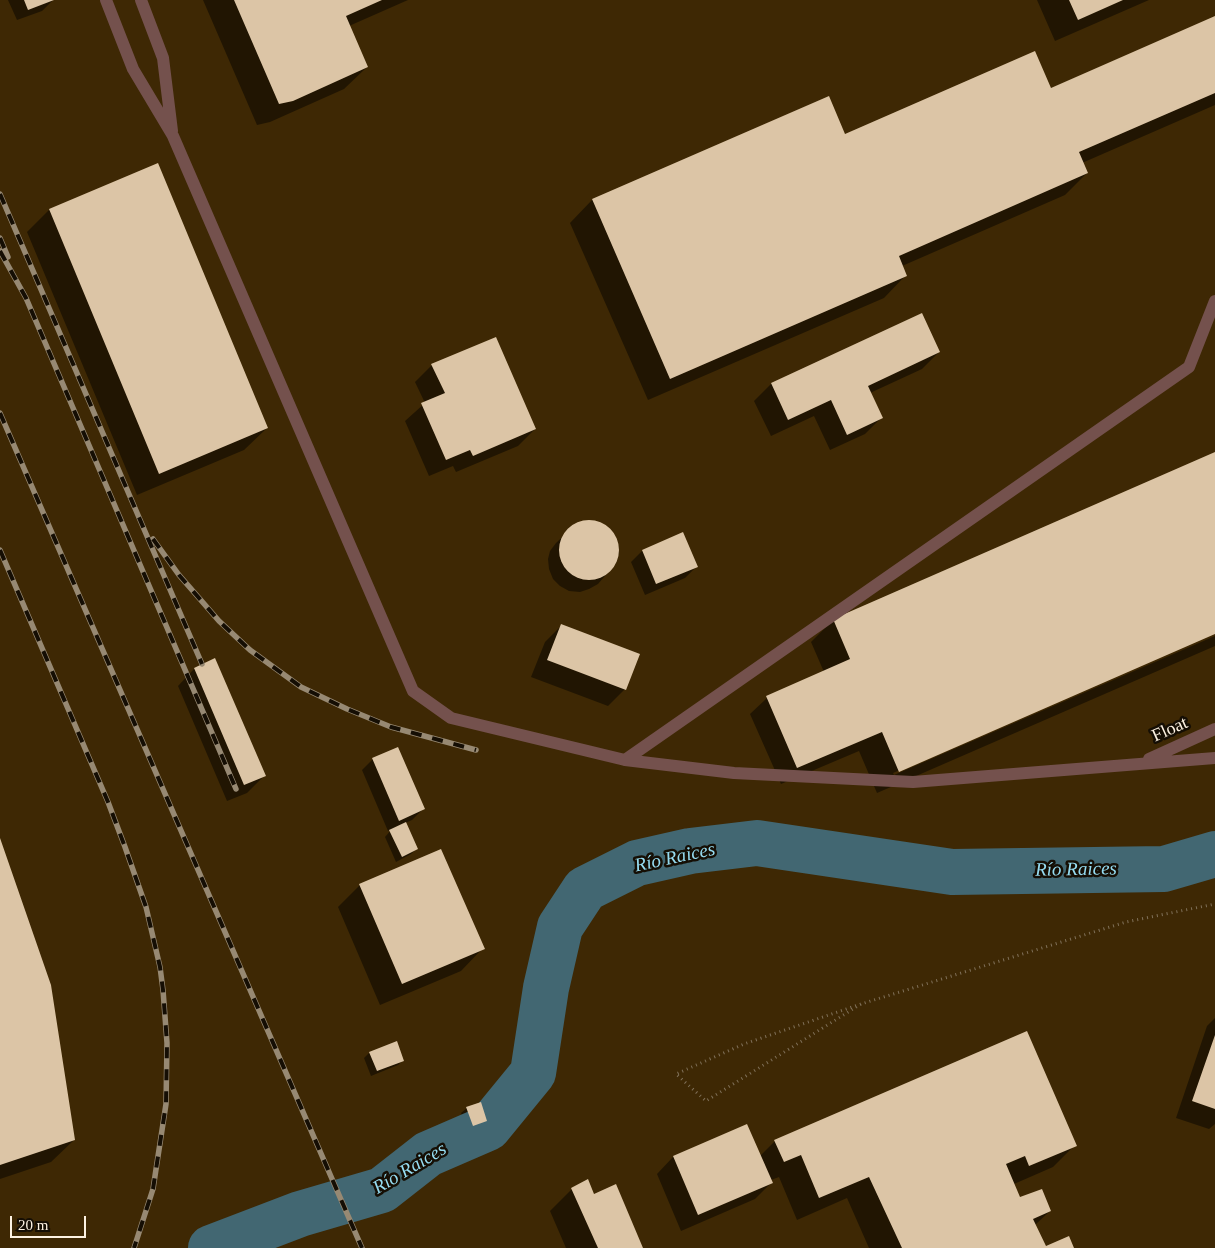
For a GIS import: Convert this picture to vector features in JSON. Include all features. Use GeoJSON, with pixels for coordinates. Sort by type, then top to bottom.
{"type":"FeatureCollection","features":[{"type":"Feature","properties":{"kind":"lane"},"geometry":{"type":"LineString","coordinates":[[106,0],[133,69],[173,136],[413,691],[451,718],[625,760],[734,774],[913,782],[1215,758]]}},
{"type":"Feature","properties":{"kind":"lane"},"geometry":{"type":"LineString","coordinates":[[141,0],[163,58],[173,136]]}},
{"type":"Feature","properties":{"kind":"lane"},"geometry":{"type":"LineString","coordinates":[[625,760],[1189,367],[1215,301]]}},
{"type":"Feature","properties":{"kind":"lane","name":"Float"},"geometry":{"type":"LineString","coordinates":[[1139,764],[1215,729]]}},
{"type":"Feature","properties":{"kind":"path"},"geometry":{"type":"LineString","coordinates":[[861,1004],[706,1101],[676,1074],[744,1044],[861,1004],[1126,922],[1215,904]]}},
{"type":"Feature","properties":{"kind":"shaded area"},"geometry":{"type":"Polygon","coordinates":[[[0,0],[1215,0],[1215,1248],[0,1248],[0,0]]]}},
{"type":"Feature","properties":{"kind":"building"},"geometry":{"type":"Polygon","coordinates":[[[24,0],[54,0],[28,10],[24,0]]]}},
{"type":"Feature","properties":{"kind":"building"},"geometry":{"type":"Polygon","coordinates":[[[234,0],[382,0],[346,16],[368,67],[293,101],[279,104],[234,0]]]}},
{"type":"Feature","properties":{"kind":"building"},"geometry":{"type":"Polygon","coordinates":[[[1069,0],[1123,0],[1078,20],[1069,0]]]}},
{"type":"Feature","properties":{"kind":"building"},"geometry":{"type":"Polygon","coordinates":[[[1215,16],[1215,93],[1079,152],[1088,173],[899,256],[907,276],[670,379],[592,199],[829,96],[845,134],[1035,51],[1051,88],[1215,16]]]}},
{"type":"Feature","properties":{"kind":"building"},"geometry":{"type":"Polygon","coordinates":[[[158,163],[268,428],[159,474],[49,209],[158,163]]]}},
{"type":"Feature","properties":{"kind":"building"},"geometry":{"type":"Polygon","coordinates":[[[922,313],[940,352],[868,386],[883,418],[847,435],[831,400],[788,420],[771,383],[922,313]]]}},
{"type":"Feature","properties":{"kind":"building"},"geometry":{"type":"Polygon","coordinates":[[[496,337],[536,429],[473,456],[470,450],[446,460],[421,403],[445,393],[431,364],[496,337]]]}},
{"type":"Feature","properties":{"kind":"building"},"geometry":{"type":"Polygon","coordinates":[[[1215,452],[1215,634],[899,772],[882,732],[797,768],[766,696],[850,659],[833,619],[1215,452]]]}},
{"type":"Feature","properties":{"kind":"building"},"geometry":{"type":"Polygon","coordinates":[[[583,520],[595,520],[611,528],[617,538],[619,550],[617,562],[611,572],[595,580],[583,580],[567,572],[559,556],[559,544],[567,528],[583,520]]]}},
{"type":"Feature","properties":{"kind":"building"},"geometry":{"type":"Polygon","coordinates":[[[683,532],[698,567],[656,584],[642,550],[683,532]]]}},
{"type":"Feature","properties":{"kind":"building"},"geometry":{"type":"Polygon","coordinates":[[[561,624],[640,654],[626,690],[547,660],[561,624]]]}},
{"type":"Feature","properties":{"kind":"building"},"geometry":{"type":"Polygon","coordinates":[[[215,658],[266,776],[244,785],[194,668],[215,658]]]}},
{"type":"Feature","properties":{"kind":"building"},"geometry":{"type":"Polygon","coordinates":[[[398,747],[425,809],[399,821],[372,758],[398,747]]]}},
{"type":"Feature","properties":{"kind":"building"},"geometry":{"type":"Polygon","coordinates":[[[406,822],[418,849],[402,857],[389,830],[406,822]]]}},
{"type":"Feature","properties":{"kind":"building"},"geometry":{"type":"Polygon","coordinates":[[[0,838],[51,985],[75,1140],[0,1165],[0,838]]]}},
{"type":"Feature","properties":{"kind":"building"},"geometry":{"type":"Polygon","coordinates":[[[441,849],[485,949],[402,984],[359,884],[441,849]]]}},
{"type":"Feature","properties":{"kind":"building"},"geometry":{"type":"Polygon","coordinates":[[[1027,1031],[1077,1146],[1029,1166],[1025,1156],[1006,1164],[1020,1197],[1042,1189],[1051,1211],[1033,1219],[1046,1246],[1069,1236],[1074,1248],[902,1248],[869,1177],[819,1198],[801,1155],[784,1162],[774,1140],[1027,1031]]]}},
{"type":"Feature","properties":{"kind":"building"},"geometry":{"type":"Polygon","coordinates":[[[1215,1035],[1215,1109],[1192,1101],[1215,1035]]]}},
{"type":"Feature","properties":{"kind":"building"},"geometry":{"type":"Polygon","coordinates":[[[397,1041],[404,1061],[377,1071],[369,1052],[397,1041]]]}},
{"type":"Feature","properties":{"kind":"building"},"geometry":{"type":"Polygon","coordinates":[[[481,1102],[487,1121],[473,1126],[466,1107],[481,1102]]]}},
{"type":"Feature","properties":{"kind":"building"},"geometry":{"type":"Polygon","coordinates":[[[747,1124],[773,1183],[698,1215],[673,1156],[747,1124]]]}},
{"type":"Feature","properties":{"kind":"building"},"geometry":{"type":"Polygon","coordinates":[[[588,1179],[594,1194],[616,1184],[643,1248],[598,1248],[571,1188],[588,1179]]]}},
{"type":"Feature","properties":{"kind":"waterway","name":"Río Raices"},"geometry":{"type":"LineString","coordinates":[[211,1248],[300,1214],[382,1190],[428,1154],[488,1128],[533,1073],[546,988],[560,927],[585,889],[637,863],[690,851],[757,843],[952,872],[1164,869],[1215,854]]}},
{"type":"Feature","properties":{"kind":"railway"},"geometry":{"type":"LineString","coordinates":[[0,194],[202,664]]}},
{"type":"Feature","properties":{"kind":"railway"},"geometry":{"type":"LineString","coordinates":[[0,238],[8,257]]}},
{"type":"Feature","properties":{"kind":"railway"},"geometry":{"type":"LineString","coordinates":[[0,251],[26,298],[236,789]]}},
{"type":"Feature","properties":{"kind":"railway"},"geometry":{"type":"LineString","coordinates":[[0,413],[362,1248]]}},
{"type":"Feature","properties":{"kind":"railway"},"geometry":{"type":"LineString","coordinates":[[153,539],[179,575],[219,621],[250,650],[301,687],[391,727],[476,750]]}},
{"type":"Feature","properties":{"kind":"railway"},"geometry":{"type":"LineString","coordinates":[[0,550],[108,802],[146,907],[160,967],[167,1043],[166,1104],[153,1189],[134,1248]]}}]}
